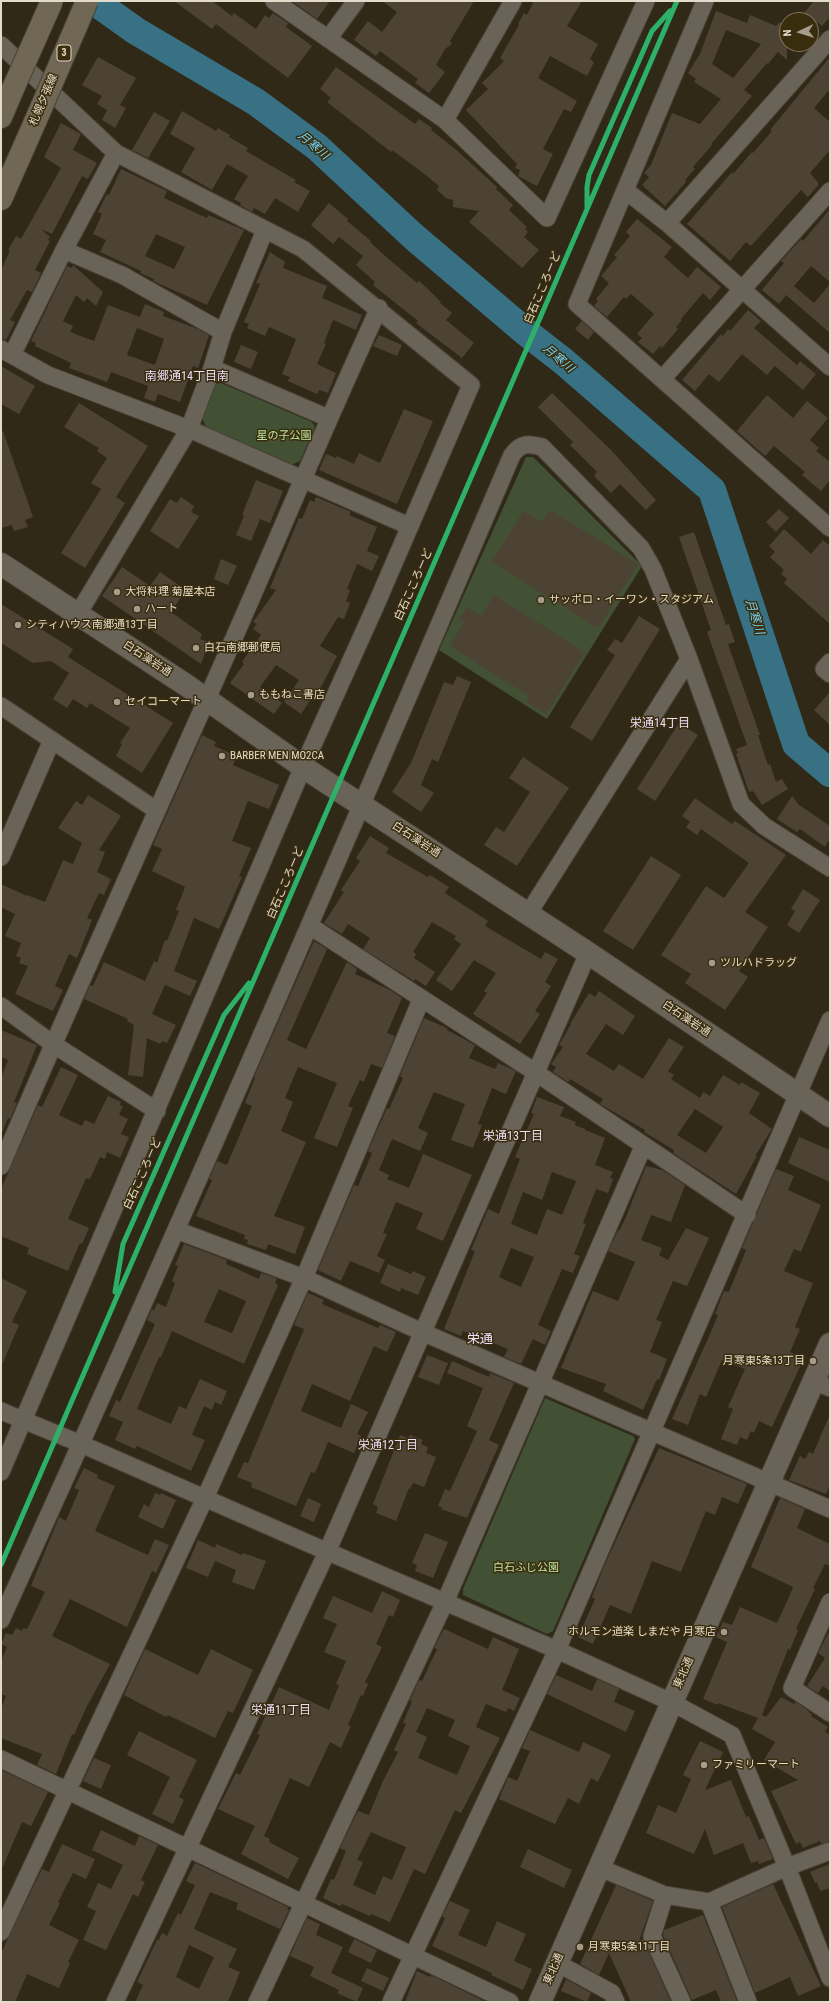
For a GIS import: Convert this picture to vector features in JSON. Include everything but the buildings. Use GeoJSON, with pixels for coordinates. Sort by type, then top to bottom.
{"type":"FeatureCollection","features":[{"type":"Feature","properties":{"kind":"main road"},"geometry":{"type":"LineString","coordinates":[[1,117],[52,1]]}},
{"type":"Feature","properties":{"kind":"main road","name":"札幌夕張線"},"geometry":{"type":"LineString","coordinates":[[1,199],[87,1]]}},
{"type":"Feature","properties":{"kind":"main road","name":"白石藻岩通"},"geometry":{"type":"LineString","coordinates":[[1,564],[207,700],[303,767],[359,802],[588,953],[830,1116]]}},
{"type":"Feature","properties":{"kind":"main road","name":"東北通"},"geometry":{"type":"LineString","coordinates":[[540,2002],[600,1868],[671,1702],[769,1484],[822,1385],[830,1344]]}},
{"type":"Feature","properties":{"kind":"street"},"geometry":{"type":"LineString","coordinates":[[274,1],[446,120],[547,218],[646,1]]}},
{"type":"Feature","properties":{"kind":"street"},"geometry":{"type":"LineString","coordinates":[[328,39],[356,1]]}},
{"type":"Feature","properties":{"kind":"street"},"geometry":{"type":"LineString","coordinates":[[446,120],[513,1]]}},
{"type":"Feature","properties":{"kind":"street"},"geometry":{"type":"LineString","coordinates":[[705,1],[577,304],[663,378],[830,528]]}},
{"type":"Feature","properties":{"kind":"street"},"geometry":{"type":"LineString","coordinates":[[667,223],[830,39]]}},
{"type":"Feature","properties":{"kind":"street"},"geometry":{"type":"LineString","coordinates":[[1,45],[116,153],[303,248],[471,385],[409,526],[376,607],[303,767],[157,1111],[1,1472]]}},
{"type":"Feature","properties":{"kind":"street"},"geometry":{"type":"LineString","coordinates":[[116,153],[64,250],[6,352],[48,375],[189,429],[409,526]]}},
{"type":"Feature","properties":{"kind":"street"},"geometry":{"type":"LineString","coordinates":[[625,190],[667,223],[830,367]]}},
{"type":"Feature","properties":{"kind":"street"},"geometry":{"type":"LineString","coordinates":[[663,378],[742,289],[828,198]]}},
{"type":"Feature","properties":{"kind":"street"},"geometry":{"type":"LineString","coordinates":[[78,614],[189,429],[212,368],[223,332],[265,230]]}},
{"type":"Feature","properties":{"kind":"street"},"geometry":{"type":"LineString","coordinates":[[64,250],[122,276],[223,332]]}},
{"type":"Feature","properties":{"kind":"street"},"geometry":{"type":"LineString","coordinates":[[1,1166],[156,810],[207,700],[328,418],[378,308]]}},
{"type":"Feature","properties":{"kind":"street"},"geometry":{"type":"LineString","coordinates":[[212,368],[328,418]]}},
{"type":"Feature","properties":{"kind":"street"},"geometry":{"type":"LineString","coordinates":[[1,1620],[78,1442],[176,1230],[310,926],[359,802],[512,454],[518,447],[532,444],[542,447],[641,548],[653,569],[689,659],[741,804],[764,826],[830,868]]}},
{"type":"Feature","properties":{"kind":"street"},"geometry":{"type":"LineString","coordinates":[[528,914],[689,659]]}},
{"type":"Feature","properties":{"kind":"street"},"geometry":{"type":"LineString","coordinates":[[830,662],[824,669],[830,674]]}},
{"type":"Feature","properties":{"kind":"street"},"geometry":{"type":"LineString","coordinates":[[1,706],[156,810]]}},
{"type":"Feature","properties":{"kind":"street"},"geometry":{"type":"LineString","coordinates":[[1,857],[52,740]]}},
{"type":"Feature","properties":{"kind":"street"},"geometry":{"type":"LineString","coordinates":[[310,926],[421,1000],[535,1072],[643,1147],[746,1215]]}},
{"type":"Feature","properties":{"kind":"street"},"geometry":{"type":"LineString","coordinates":[[115,2002],[186,1848],[327,1552],[588,953]]}},
{"type":"Feature","properties":{"kind":"street"},"geometry":{"type":"LineString","coordinates":[[1,1932],[205,1498],[304,1278],[421,1000]]}},
{"type":"Feature","properties":{"kind":"street"},"geometry":{"type":"LineString","coordinates":[[1,1006],[53,1044],[157,1111]]}},
{"type":"Feature","properties":{"kind":"street"},"geometry":{"type":"LineString","coordinates":[[391,2002],[557,1650],[830,1020]]}},
{"type":"Feature","properties":{"kind":"street"},"geometry":{"type":"LineString","coordinates":[[257,2002],[445,1602],[542,1383],[643,1147]]}},
{"type":"Feature","properties":{"kind":"street"},"geometry":{"type":"LineString","coordinates":[[176,1230],[304,1278],[422,1332],[542,1383],[769,1484],[830,1509]]}},
{"type":"Feature","properties":{"kind":"street"},"geometry":{"type":"LineString","coordinates":[[1,1411],[78,1442],[327,1552],[557,1650],[671,1702],[732,1735],[787,1867],[830,1978]]}},
{"type":"Feature","properties":{"kind":"street"},"geometry":{"type":"LineString","coordinates":[[828,1613],[792,1688],[830,1713]]}},
{"type":"Feature","properties":{"kind":"street"},"geometry":{"type":"LineString","coordinates":[[1,1759],[186,1848],[413,1954],[510,2002]]}},
{"type":"Feature","properties":{"kind":"street"},"geometry":{"type":"LineString","coordinates":[[600,1868],[665,1895],[709,1902],[787,1867],[830,1851]]}},
{"type":"Feature","properties":{"kind":"street"},"geometry":{"type":"LineString","coordinates":[[665,1895],[652,1936],[682,2002]]}},
{"type":"Feature","properties":{"kind":"street"},"geometry":{"type":"LineString","coordinates":[[709,1902],[748,2002]]}},
{"type":"Feature","properties":{"kind":"street"},"geometry":{"type":"LineString","coordinates":[[557,1963],[612,1993],[616,2002]]}},
{"type":"Feature","properties":{"kind":"green space","name":"星の子公園"},"geometry":{"type":"Polygon","coordinates":[[[221,383],[312,422],[315,427],[300,461],[291,465],[206,427],[202,418],[215,384],[221,383]]]}},
{"type":"Feature","properties":{"kind":"green space","name":"サッポロ・イーワン・スタジアム"},"geometry":{"type":"Polygon","coordinates":[[[526,457],[533,457],[642,566],[547,719],[439,650],[526,457]]]}},
{"type":"Feature","properties":{"kind":"green space","name":"白石ふじ公園"},"geometry":{"type":"Polygon","coordinates":[[[545,1398],[633,1436],[635,1439],[553,1631],[547,1634],[463,1595],[463,1589],[545,1398]]]}},
{"type":"Feature","properties":{"kind":"waterway","name":"月寒川"},"geometry":{"type":"LineString","coordinates":[[94,1],[136,31],[256,102],[317,147],[414,237],[527,333],[563,361],[712,490],[796,744],[830,773]]}},
{"type":"Feature","properties":{"kind":"cycle path","name":"白石こころーど"},"geometry":{"type":"LineString","coordinates":[[1,1565],[677,1]]}},
{"type":"Feature","properties":{"kind":"cycle path"},"geometry":{"type":"LineString","coordinates":[[587,207],[587,187],[589,175],[652,31],[670,11]]}},
{"type":"Feature","properties":{"kind":"cycle path","name":"白石こころーど"},"geometry":{"type":"LineString","coordinates":[[115,1292],[123,1244],[224,1015],[249,983]]}},
{"type":"Feature","properties":{"kind":"place","name":"大将料理 菊屋本店"},"geometry":{"type":"Point","coordinates":[117,592]}},
{"type":"Feature","properties":{"kind":"place","name":"サッポロ・イーワン・スタジアム"},"geometry":{"type":"Point","coordinates":[541,600]}},
{"type":"Feature","properties":{"kind":"place","name":"ハート"},"geometry":{"type":"Point","coordinates":[137,609]}},
{"type":"Feature","properties":{"kind":"place","name":"シティハウス南郷通13丁目"},"geometry":{"type":"Point","coordinates":[18,625]}},
{"type":"Feature","properties":{"kind":"place","name":"白石南郷郵便局"},"geometry":{"type":"Point","coordinates":[196,648]}},
{"type":"Feature","properties":{"kind":"place","name":"ももねこ書店"},"geometry":{"type":"Point","coordinates":[251,695]}},
{"type":"Feature","properties":{"kind":"place","name":"セイコーマート"},"geometry":{"type":"Point","coordinates":[117,702]}},
{"type":"Feature","properties":{"kind":"place","name":"BARBER MEN MO2CA"},"geometry":{"type":"Point","coordinates":[222,756]}},
{"type":"Feature","properties":{"kind":"place","name":"ツルハドラッグ"},"geometry":{"type":"Point","coordinates":[712,963]}},
{"type":"Feature","properties":{"kind":"place","name":"月寒東5条13丁目"},"geometry":{"type":"Point","coordinates":[813,1361]}},
{"type":"Feature","properties":{"kind":"place","name":"ホルモン道楽 しまだや 月寒店"},"geometry":{"type":"Point","coordinates":[724,1632]}},
{"type":"Feature","properties":{"kind":"place","name":"ファミリーマート"},"geometry":{"type":"Point","coordinates":[704,1765]}},
{"type":"Feature","properties":{"kind":"place","name":"月寒東5条11丁目"},"geometry":{"type":"Point","coordinates":[580,1947]}},
{"type":"Feature","properties":{"kind":"district","name":"南郷通14丁目南"},"geometry":{"type":"Point","coordinates":[187,377]}},
{"type":"Feature","properties":{"kind":"district","name":"栄通14丁目"},"geometry":{"type":"Point","coordinates":[660,724]}},
{"type":"Feature","properties":{"kind":"district","name":"栄通13丁目"},"geometry":{"type":"Point","coordinates":[513,1137]}},
{"type":"Feature","properties":{"kind":"district","name":"栄通"},"geometry":{"type":"Point","coordinates":[480,1340]}},
{"type":"Feature","properties":{"kind":"district","name":"栄通12丁目"},"geometry":{"type":"Point","coordinates":[388,1446]}},
{"type":"Feature","properties":{"kind":"district","name":"栄通11丁目"},"geometry":{"type":"Point","coordinates":[281,1711]}}]}
